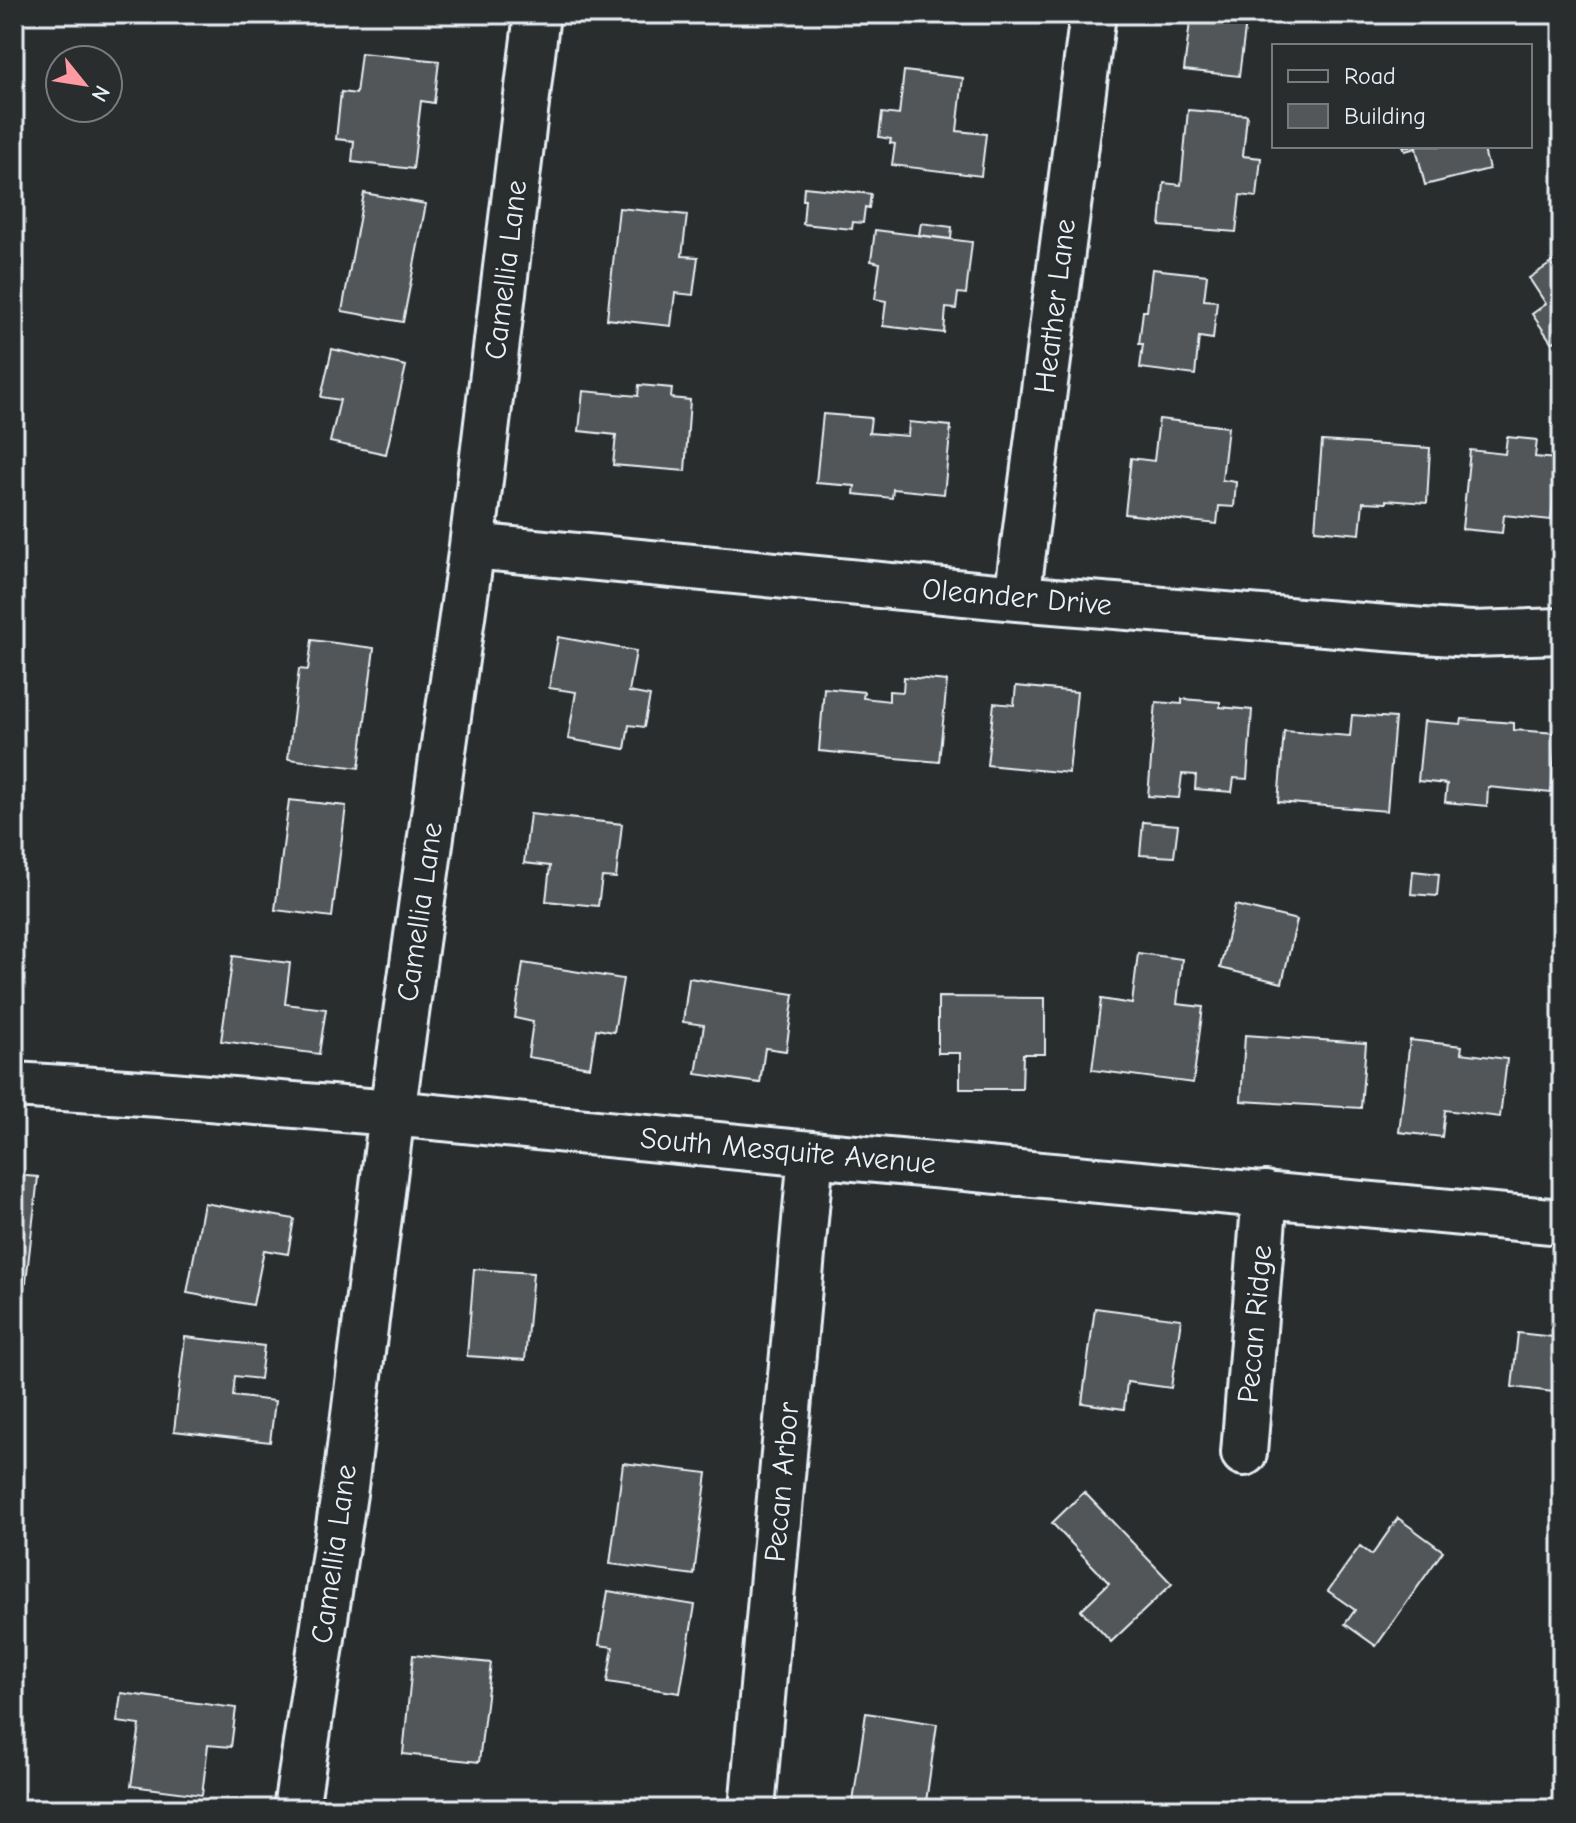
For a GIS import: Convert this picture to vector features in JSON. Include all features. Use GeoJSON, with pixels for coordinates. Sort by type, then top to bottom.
{"type":"FeatureCollection","features":[{"type":"Feature","properties":{"kind":"street","name":"Camellia Lane"},"geometry":{"type":"LineString","coordinates":[[296,1809],[345,1487],[392,1113],[472,546],[537,14]]}},
{"type":"Feature","properties":{"kind":"street","name":"Heather Lane"},"geometry":{"type":"LineString","coordinates":[[1017,598],[1093,14]]}},
{"type":"Feature","properties":{"kind":"street","name":"Oleander Drive"},"geometry":{"type":"LineString","coordinates":[[472,546],[1017,598],[1472,634],[1562,631]]}},
{"type":"Feature","properties":{"kind":"street","name":"South Mesquite Avenue"},"geometry":{"type":"LineString","coordinates":[[14,1085],[392,1113],[1562,1222]]}},
{"type":"Feature","properties":{"kind":"street","name":"Pecan Arbor"},"geometry":{"type":"LineString","coordinates":[[752,1809],[811,1154]]}},
{"type":"Feature","properties":{"kind":"street","name":"Pecan Ridge"},"geometry":{"type":"LineString","coordinates":[[1244,1453],[1265,1194]]}},
{"type":"Feature","properties":{"kind":"building"},"geometry":{"type":"Polygon","coordinates":[[[1191,14],[1247,14],[1239,76],[1184,70],[1191,14]]]}},
{"type":"Feature","properties":{"kind":"building"},"geometry":{"type":"Polygon","coordinates":[[[361,53],[439,61],[434,103],[421,101],[413,169],[352,162],[354,141],[336,139],[341,92],[356,94],[361,53]]]}},
{"type":"Feature","properties":{"kind":"building"},"geometry":{"type":"Polygon","coordinates":[[[904,71],[963,78],[957,131],[986,134],[981,176],[892,165],[895,144],[890,143],[891,139],[879,137],[882,113],[899,115],[904,71]]]}},
{"type":"Feature","properties":{"kind":"building"},"geometry":{"type":"Polygon","coordinates":[[[1188,110],[1247,115],[1243,156],[1261,158],[1257,197],[1240,195],[1236,232],[1160,226],[1164,183],[1181,185],[1188,110]]]}},
{"type":"Feature","properties":{"kind":"building"},"geometry":{"type":"Polygon","coordinates":[[[1416,148],[1484,148],[1489,169],[1425,185],[1416,148]]]}},
{"type":"Feature","properties":{"kind":"building"},"geometry":{"type":"Polygon","coordinates":[[[804,187],[871,194],[863,223],[853,222],[852,229],[803,224],[804,187]]]}},
{"type":"Feature","properties":{"kind":"building"},"geometry":{"type":"Polygon","coordinates":[[[364,193],[426,204],[403,322],[342,311],[364,193]]]}},
{"type":"Feature","properties":{"kind":"building"},"geometry":{"type":"Polygon","coordinates":[[[619,208],[687,215],[682,256],[698,257],[693,295],[675,293],[671,326],[607,319],[619,208]]]}},
{"type":"Feature","properties":{"kind":"building"},"geometry":{"type":"Polygon","coordinates":[[[921,223],[952,227],[951,239],[919,235],[921,223]]]}},
{"type":"Feature","properties":{"kind":"building"},"geometry":{"type":"Polygon","coordinates":[[[875,230],[972,242],[966,294],[958,293],[956,309],[946,308],[944,333],[883,326],[886,301],[875,299],[880,263],[871,261],[875,230]]]}},
{"type":"Feature","properties":{"kind":"building"},"geometry":{"type":"Polygon","coordinates":[[[1562,256],[1562,336],[1552,343],[1532,314],[1546,304],[1529,278],[1562,256]]]}},
{"type":"Feature","properties":{"kind":"building"},"geometry":{"type":"Polygon","coordinates":[[[1152,269],[1207,275],[1204,300],[1217,301],[1213,339],[1199,337],[1195,375],[1140,368],[1143,311],[1147,311],[1152,269]]]}},
{"type":"Feature","properties":{"kind":"building"},"geometry":{"type":"Polygon","coordinates":[[[332,349],[406,366],[386,454],[330,442],[340,400],[321,397],[332,349]]]}},
{"type":"Feature","properties":{"kind":"building"},"geometry":{"type":"Polygon","coordinates":[[[639,385],[672,388],[671,398],[690,400],[685,471],[613,465],[616,435],[579,431],[583,391],[638,396],[639,385]]]}},
{"type":"Feature","properties":{"kind":"building"},"geometry":{"type":"Polygon","coordinates":[[[823,414],[871,418],[869,433],[908,436],[909,422],[951,426],[944,494],[893,489],[892,498],[854,494],[855,486],[816,483],[823,414]]]}},
{"type":"Feature","properties":{"kind":"building"},"geometry":{"type":"Polygon","coordinates":[[[1159,419],[1228,427],[1222,480],[1236,482],[1234,507],[1219,506],[1217,524],[1125,514],[1131,458],[1154,461],[1159,419]]]}},
{"type":"Feature","properties":{"kind":"building"},"geometry":{"type":"Polygon","coordinates":[[[1507,437],[1537,440],[1535,457],[1557,459],[1551,520],[1504,515],[1502,533],[1462,529],[1470,450],[1505,454],[1507,437]]]}},
{"type":"Feature","properties":{"kind":"building"},"geometry":{"type":"Polygon","coordinates":[[[1322,441],[1430,448],[1427,503],[1363,502],[1360,534],[1315,530],[1322,441]]]}},
{"type":"Feature","properties":{"kind":"building"},"geometry":{"type":"Polygon","coordinates":[[[558,637],[636,651],[629,692],[650,696],[644,727],[629,725],[625,749],[568,739],[576,692],[549,688],[558,637]]]}},
{"type":"Feature","properties":{"kind":"building"},"geometry":{"type":"Polygon","coordinates":[[[312,640],[374,648],[359,768],[288,759],[299,669],[308,670],[312,640]]]}},
{"type":"Feature","properties":{"kind":"building"},"geometry":{"type":"Polygon","coordinates":[[[904,677],[947,681],[939,762],[819,751],[824,688],[864,692],[863,698],[889,701],[889,691],[903,692],[904,677]]]}},
{"type":"Feature","properties":{"kind":"building"},"geometry":{"type":"Polygon","coordinates":[[[1016,686],[1077,692],[1069,773],[987,765],[994,703],[1014,705],[1016,686]]]}},
{"type":"Feature","properties":{"kind":"building"},"geometry":{"type":"Polygon","coordinates":[[[1182,699],[1220,702],[1220,707],[1252,710],[1247,779],[1234,778],[1232,792],[1195,789],[1196,775],[1182,774],[1179,798],[1148,796],[1156,702],[1182,704],[1182,699]]]}},
{"type":"Feature","properties":{"kind":"building"},"geometry":{"type":"Polygon","coordinates":[[[1352,715],[1395,718],[1387,811],[1278,802],[1284,731],[1350,736],[1352,715]]]}},
{"type":"Feature","properties":{"kind":"building"},"geometry":{"type":"Polygon","coordinates":[[[1462,719],[1514,723],[1514,730],[1557,733],[1551,793],[1488,787],[1487,806],[1445,802],[1447,784],[1418,781],[1424,721],[1461,724],[1462,719]]]}},
{"type":"Feature","properties":{"kind":"building"},"geometry":{"type":"Polygon","coordinates":[[[289,800],[346,806],[332,917],[275,910],[289,800]]]}},
{"type":"Feature","properties":{"kind":"building"},"geometry":{"type":"Polygon","coordinates":[[[530,814],[622,824],[616,878],[602,877],[598,906],[546,901],[550,866],[524,863],[530,814]]]}},
{"type":"Feature","properties":{"kind":"building"},"geometry":{"type":"Polygon","coordinates":[[[1143,822],[1178,825],[1174,857],[1140,855],[1143,822]]]}},
{"type":"Feature","properties":{"kind":"building"},"geometry":{"type":"Polygon","coordinates":[[[1413,871],[1439,874],[1437,896],[1411,894],[1413,871]]]}},
{"type":"Feature","properties":{"kind":"building"},"geometry":{"type":"Polygon","coordinates":[[[1235,905],[1297,920],[1282,983],[1220,968],[1235,905]]]}},
{"type":"Feature","properties":{"kind":"building"},"geometry":{"type":"Polygon","coordinates":[[[1138,953],[1182,959],[1177,1004],[1203,1007],[1193,1083],[1092,1070],[1101,999],[1132,1004],[1138,953]]]}},
{"type":"Feature","properties":{"kind":"building"},"geometry":{"type":"Polygon","coordinates":[[[233,956],[290,963],[285,1004],[326,1009],[319,1054],[221,1041],[233,956]]]}},
{"type":"Feature","properties":{"kind":"building"},"geometry":{"type":"Polygon","coordinates":[[[523,963],[623,979],[614,1032],[596,1029],[590,1067],[528,1057],[533,1022],[515,1018],[523,963]]]}},
{"type":"Feature","properties":{"kind":"building"},"geometry":{"type":"Polygon","coordinates":[[[689,978],[794,994],[786,1051],[765,1048],[760,1083],[696,1074],[704,1025],[683,1022],[689,978]]]}},
{"type":"Feature","properties":{"kind":"building"},"geometry":{"type":"Polygon","coordinates":[[[938,997],[1045,998],[1045,1054],[1023,1054],[1022,1089],[960,1089],[960,1053],[938,1053],[938,997]]]}},
{"type":"Feature","properties":{"kind":"building"},"geometry":{"type":"Polygon","coordinates":[[[1245,1035],[1366,1043],[1361,1108],[1241,1101],[1245,1035]]]}},
{"type":"Feature","properties":{"kind":"building"},"geometry":{"type":"Polygon","coordinates":[[[1410,1040],[1462,1046],[1461,1053],[1507,1059],[1500,1117],[1445,1110],[1442,1137],[1399,1132],[1410,1040]]]}},
{"type":"Feature","properties":{"kind":"building"},"geometry":{"type":"Polygon","coordinates":[[[14,1175],[38,1177],[26,1282],[14,1280],[14,1175]]]}},
{"type":"Feature","properties":{"kind":"building"},"geometry":{"type":"Polygon","coordinates":[[[204,1203],[294,1219],[288,1254],[264,1250],[253,1305],[187,1293],[204,1203]]]}},
{"type":"Feature","properties":{"kind":"building"},"geometry":{"type":"Polygon","coordinates":[[[474,1269],[533,1273],[525,1360],[467,1356],[474,1269]]]}},
{"type":"Feature","properties":{"kind":"building"},"geometry":{"type":"Polygon","coordinates":[[[1095,1308],[1181,1319],[1171,1388],[1127,1382],[1124,1409],[1082,1403],[1095,1308]]]}},
{"type":"Feature","properties":{"kind":"building"},"geometry":{"type":"Polygon","coordinates":[[[1518,1333],[1562,1338],[1562,1393],[1512,1387],[1518,1333]]]}},
{"type":"Feature","properties":{"kind":"building"},"geometry":{"type":"Polygon","coordinates":[[[185,1337],[264,1346],[260,1379],[235,1376],[233,1396],[275,1401],[270,1442],[174,1431],[185,1337]]]}},
{"type":"Feature","properties":{"kind":"building"},"geometry":{"type":"Polygon","coordinates":[[[623,1463],[707,1473],[694,1575],[610,1564],[623,1463]]]}},
{"type":"Feature","properties":{"kind":"building"},"geometry":{"type":"Polygon","coordinates":[[[1084,1492],[1172,1584],[1111,1642],[1081,1610],[1109,1583],[1052,1523],[1084,1492]]]}},
{"type":"Feature","properties":{"kind":"building"},"geometry":{"type":"Polygon","coordinates":[[[1398,1518],[1443,1551],[1376,1646],[1345,1624],[1355,1610],[1328,1591],[1360,1546],[1372,1555],[1398,1518]]]}},
{"type":"Feature","properties":{"kind":"building"},"geometry":{"type":"Polygon","coordinates":[[[608,1591],[695,1605],[680,1693],[607,1682],[613,1647],[599,1645],[608,1591]]]}},
{"type":"Feature","properties":{"kind":"building"},"geometry":{"type":"Polygon","coordinates":[[[413,1655],[491,1663],[479,1762],[403,1754],[413,1655]]]}},
{"type":"Feature","properties":{"kind":"building"},"geometry":{"type":"Polygon","coordinates":[[[121,1693],[236,1708],[231,1747],[208,1745],[202,1795],[131,1786],[140,1725],[117,1722],[121,1693]]]}},
{"type":"Feature","properties":{"kind":"building"},"geometry":{"type":"Polygon","coordinates":[[[866,1713],[937,1724],[925,1809],[852,1809],[866,1713]]]}},
{"type":"Feature","properties":{"kind":"building"},"geometry":{"type":"Polygon","coordinates":[[[406,1801],[476,1807],[405,1809],[406,1801]]]}}]}
